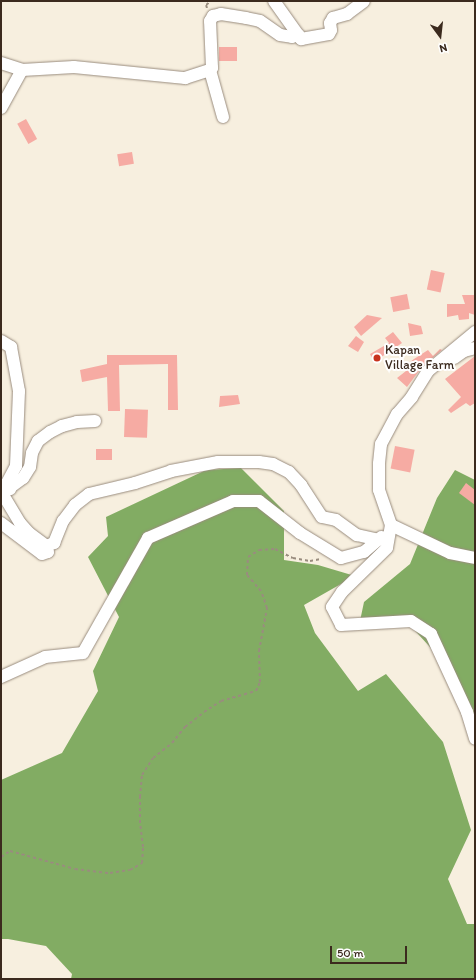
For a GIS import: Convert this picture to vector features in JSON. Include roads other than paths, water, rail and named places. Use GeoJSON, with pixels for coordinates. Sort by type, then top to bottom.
{"type":"FeatureCollection","features":[{"type":"Feature","properties":{"kind":"street"},"geometry":{"type":"LineString","coordinates":[[274,1],[299,34],[301,39],[329,34],[331,30],[330,23],[333,18],[347,14],[364,1]]}},
{"type":"Feature","properties":{"kind":"street"},"geometry":{"type":"LineString","coordinates":[[223,117],[210,70],[212,68],[210,21],[213,16],[221,14],[260,21],[280,35],[292,37],[299,34]]}},
{"type":"Feature","properties":{"kind":"street"},"geometry":{"type":"LineString","coordinates":[[1,63],[22,70],[74,67],[122,70],[185,78],[210,70]]}},
{"type":"Feature","properties":{"kind":"street"},"geometry":{"type":"LineString","coordinates":[[1,108],[22,70]]}},
{"type":"Feature","properties":{"kind":"street"},"geometry":{"type":"LineString","coordinates":[[475,332],[428,371],[397,414],[381,444],[379,490],[391,525],[387,548],[342,592],[332,607],[341,625],[411,621],[431,634],[467,712],[475,739]]}},
{"type":"Feature","properties":{"kind":"street"},"geometry":{"type":"LineString","coordinates":[[1,341],[10,347],[19,391],[16,466],[7,483],[10,489]]}},
{"type":"Feature","properties":{"kind":"street"},"geometry":{"type":"LineString","coordinates":[[421,382],[428,380],[446,363],[464,351],[475,348]]}},
{"type":"Feature","properties":{"kind":"street"},"geometry":{"type":"LineString","coordinates":[[1,523],[42,554],[48,552],[46,546],[29,533],[15,516],[2,493],[10,489],[24,478],[30,467],[32,453],[38,441],[50,432],[62,426],[77,422],[95,421]]}},
{"type":"Feature","properties":{"kind":"street"},"geometry":{"type":"LineString","coordinates":[[46,546],[54,543],[63,521],[75,505],[89,494],[135,483],[171,471],[218,462],[259,462],[273,464],[289,472],[301,485],[322,517],[336,520],[357,535],[378,540]]}},
{"type":"Feature","properties":{"kind":"street"},"geometry":{"type":"LineString","coordinates":[[1,678],[45,656],[83,653],[148,538],[233,501],[259,501],[300,533],[341,558],[364,552],[378,540],[391,525]]}},
{"type":"Feature","properties":{"kind":"street"},"geometry":{"type":"LineString","coordinates":[[391,525],[450,553],[475,558]]}},
{"type":"Feature","properties":{"kind":"place","name":"Kapan Village Farm"},"geometry":{"type":"Point","coordinates":[377,358]}}]}
